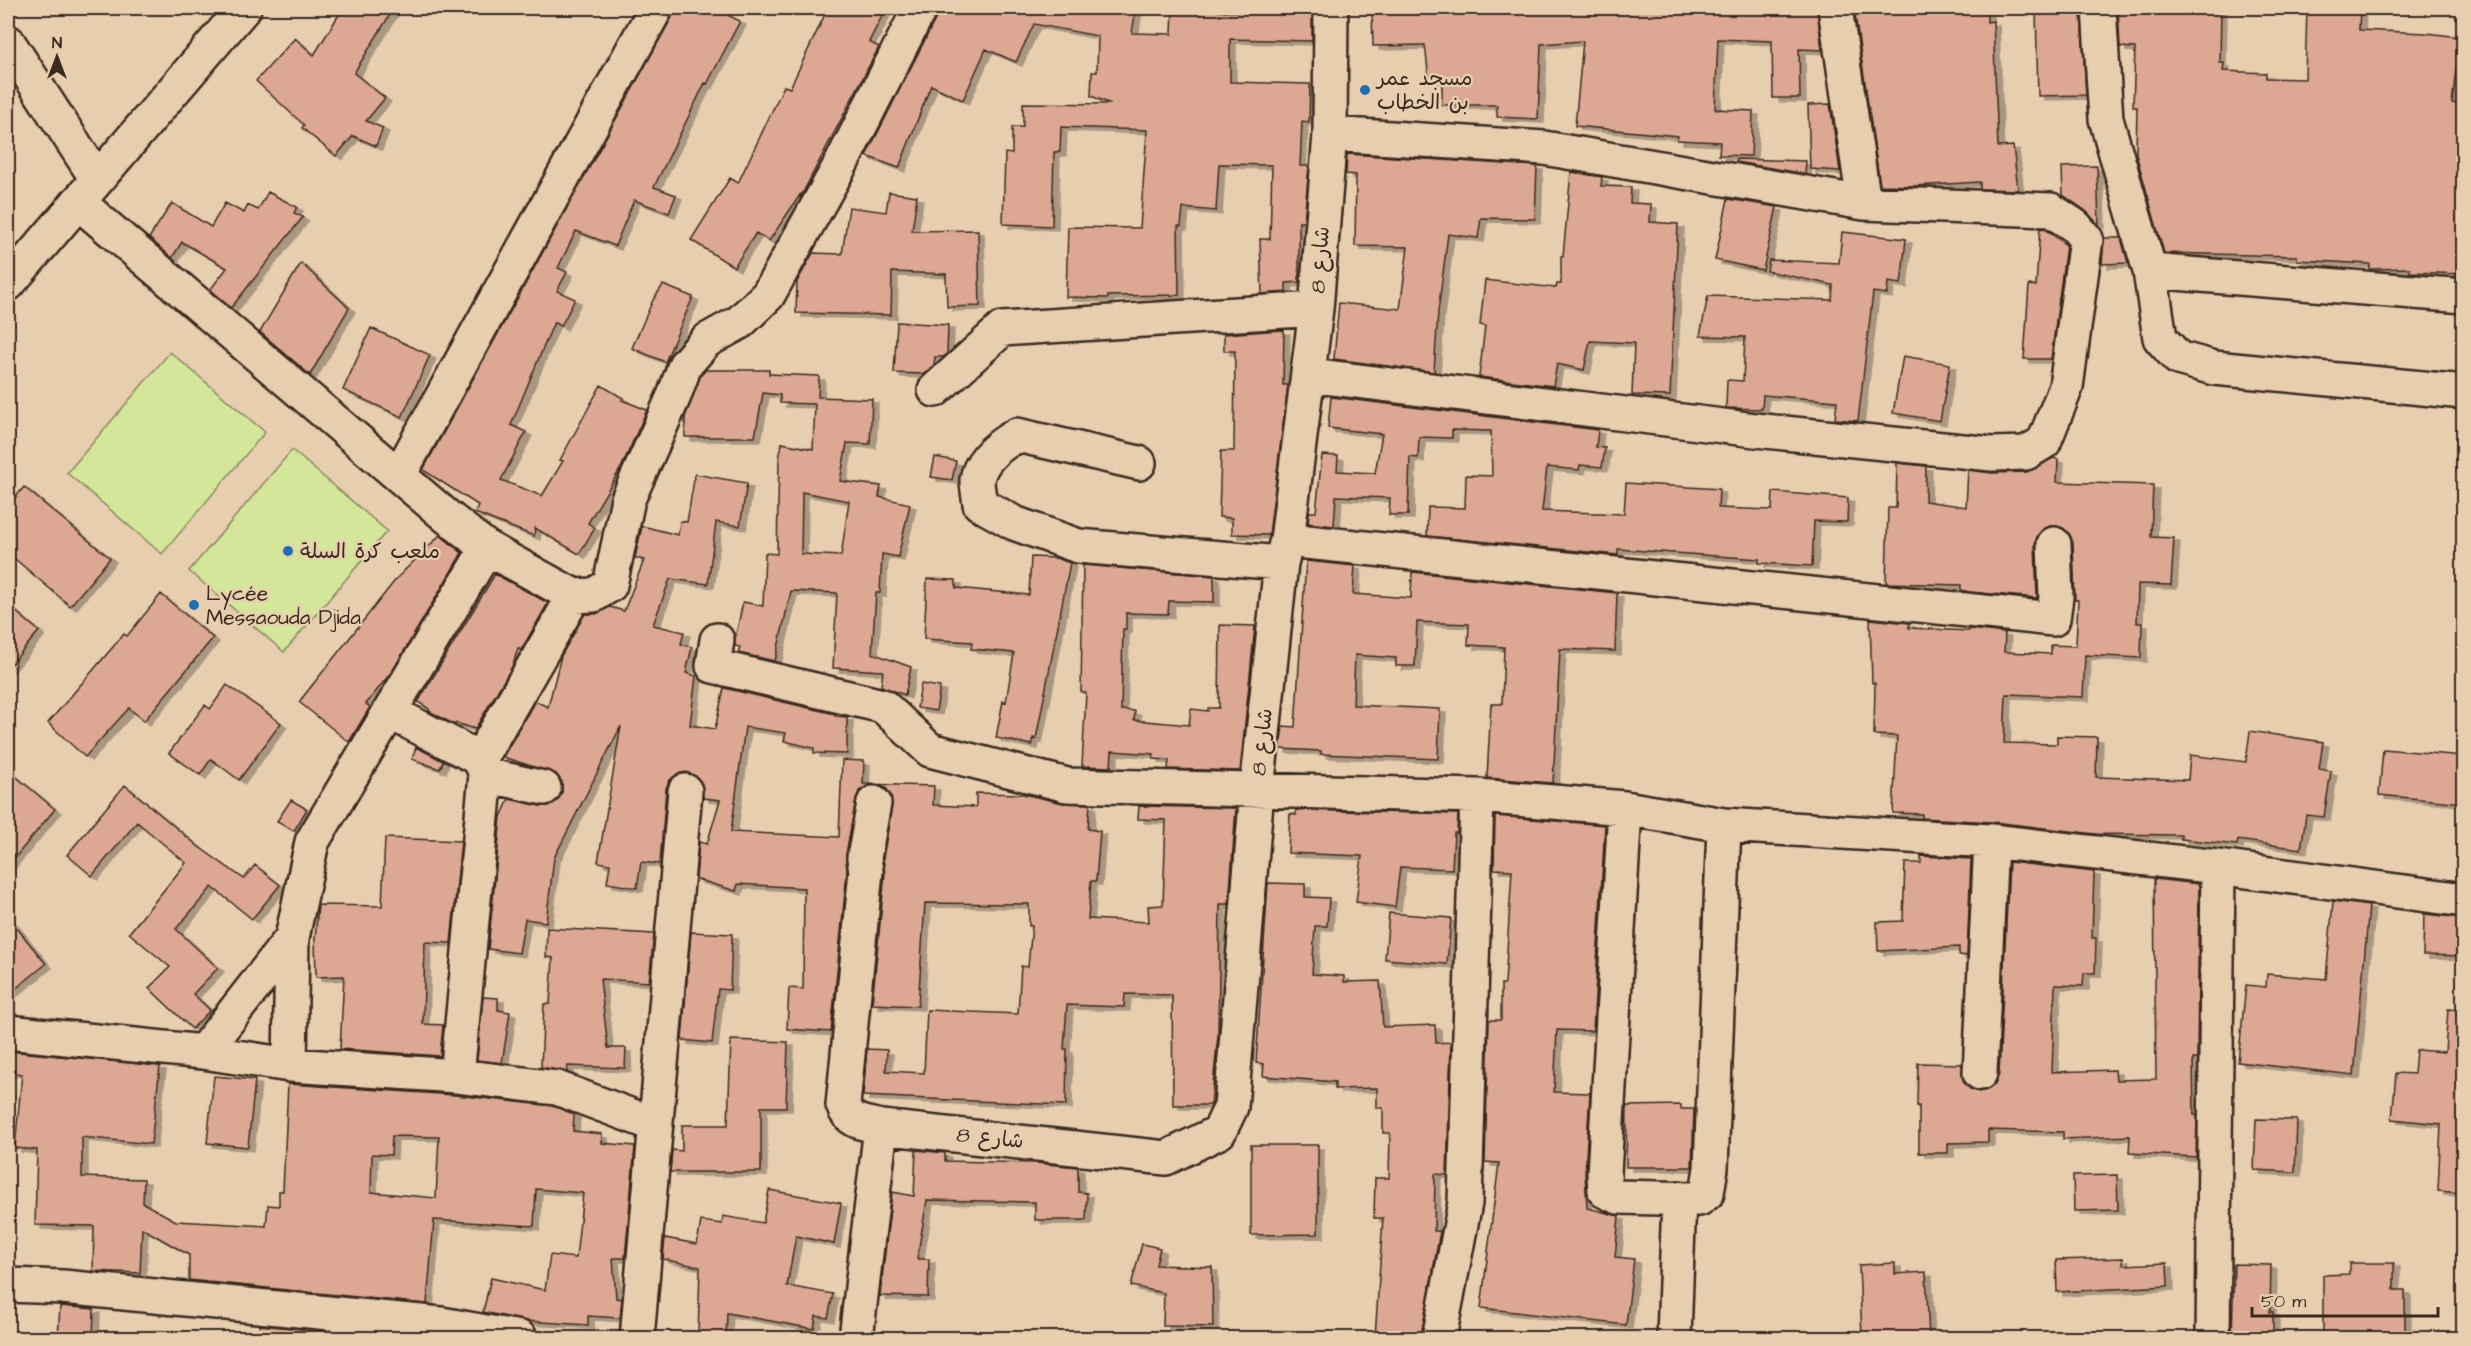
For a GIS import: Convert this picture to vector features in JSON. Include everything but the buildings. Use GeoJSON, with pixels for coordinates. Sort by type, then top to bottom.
{"type":"FeatureCollection","features":[{"type":"Feature","properties":{"kind":"street"},"geometry":{"type":"LineString","coordinates":[[8,284],[244,8]]}},
{"type":"Feature","properties":{"kind":"street"},"geometry":{"type":"LineString","coordinates":[[399,475],[656,8]]}},
{"type":"Feature","properties":{"kind":"street"},"geometry":{"type":"LineString","coordinates":[[8,42],[87,191],[399,475],[487,548],[574,596],[594,595],[610,585],[628,499],[674,396],[685,365],[706,341],[740,322],[768,295],[842,162],[920,8]]}},
{"type":"Feature","properties":{"kind":"street","name":"شارع 8"},"geometry":{"type":"LineString","coordinates":[[874,803],[864,858],[866,871],[843,1106],[846,1115],[855,1122],[882,1126],[1166,1158],[1219,1132],[1230,1107],[1257,790],[1284,551],[1310,375],[1330,134],[1331,8]]}},
{"type":"Feature","properties":{"kind":"street"},"geometry":{"type":"LineString","coordinates":[[1835,8],[1864,203]]}},
{"type":"Feature","properties":{"kind":"street"},"geometry":{"type":"LineString","coordinates":[[2099,8],[2106,119],[2150,271],[2160,338],[2178,358],[2214,368],[2463,392]]}},
{"type":"Feature","properties":{"kind":"street"},"geometry":{"type":"LineString","coordinates":[[1310,375],[1755,430],[1992,454],[2026,453],[2044,441],[2066,387],[2086,238],[2075,226],[2052,210],[1864,203],[1544,148],[1330,134]]}},
{"type":"Feature","properties":{"kind":"street"},"geometry":{"type":"LineString","coordinates":[[2150,271],[2463,296]]}},
{"type":"Feature","properties":{"kind":"street"},"geometry":{"type":"LineString","coordinates":[[935,390],[1002,329],[1316,309]]}},
{"type":"Feature","properties":{"kind":"street"},"geometry":{"type":"LineString","coordinates":[[1139,463],[1017,435],[1003,443],[983,464],[977,480],[980,504],[1014,523],[1078,546],[1284,551],[2053,619],[2056,597],[2054,544]]}},
{"type":"Feature","properties":{"kind":"street"},"geometry":{"type":"LineString","coordinates":[[290,1065],[292,938],[312,842],[487,548]]}},
{"type":"Feature","properties":{"kind":"street"},"geometry":{"type":"LineString","coordinates":[[456,1076],[483,767],[574,596]]}},
{"type":"Feature","properties":{"kind":"street"},"geometry":{"type":"LineString","coordinates":[[717,640],[713,666],[884,706],[930,750],[1067,785],[1477,796],[1625,808],[1724,825],[1991,841],[2218,867],[2463,900]]}},
{"type":"Feature","properties":{"kind":"street"},"geometry":{"type":"LineString","coordinates":[[390,712],[483,767],[544,788]]}},
{"type":"Feature","properties":{"kind":"street"},"geometry":{"type":"LineString","coordinates":[[637,1338],[685,791]]}},
{"type":"Feature","properties":{"kind":"street"},"geometry":{"type":"LineString","coordinates":[[1439,1338],[1465,1203],[1477,796]]}},
{"type":"Feature","properties":{"kind":"street"},"geometry":{"type":"LineString","coordinates":[[1625,808],[1605,1191],[1618,1197],[1699,1199],[1707,1194],[1712,1168],[1724,825]]}},
{"type":"Feature","properties":{"kind":"street"},"geometry":{"type":"LineString","coordinates":[[1980,1073],[1991,841]]}},
{"type":"Feature","properties":{"kind":"street"},"geometry":{"type":"LineString","coordinates":[[2213,1338],[2218,867]]}},
{"type":"Feature","properties":{"kind":"street"},"geometry":{"type":"LineString","coordinates":[[203,1052],[292,938]]}},
{"type":"Feature","properties":{"kind":"street"},"geometry":{"type":"LineString","coordinates":[[8,1032],[203,1052],[290,1065],[456,1076],[557,1088],[656,1125]]}},
{"type":"Feature","properties":{"kind":"street"},"geometry":{"type":"LineString","coordinates":[[855,1338],[882,1126]]}},
{"type":"Feature","properties":{"kind":"street"},"geometry":{"type":"LineString","coordinates":[[1674,1338],[1679,1198]]}},
{"type":"Feature","properties":{"kind":"street"},"geometry":{"type":"LineString","coordinates":[[8,1285],[63,1287],[441,1324],[520,1338]]}},
{"type":"Feature","properties":{"kind":"green space"},"geometry":{"type":"Polygon","coordinates":[[[170,352],[265,432],[162,554],[67,473],[170,352]]]}},
{"type":"Feature","properties":{"kind":"green space","name":"ملعب كرة السلة"},"geometry":{"type":"Polygon","coordinates":[[[292,450],[387,531],[284,652],[189,571],[292,450]]]}},
{"type":"Feature","properties":{"kind":"place","name":"مسجد عمر بن الخطاب"},"geometry":{"type":"Point","coordinates":[1365,90]}},
{"type":"Feature","properties":{"kind":"place","name":"ملعب كرة السلة"},"geometry":{"type":"Point","coordinates":[288,551]}},
{"type":"Feature","properties":{"kind":"place","name":"Lycée Messaouda Djida"},"geometry":{"type":"Point","coordinates":[194,605]}}]}
